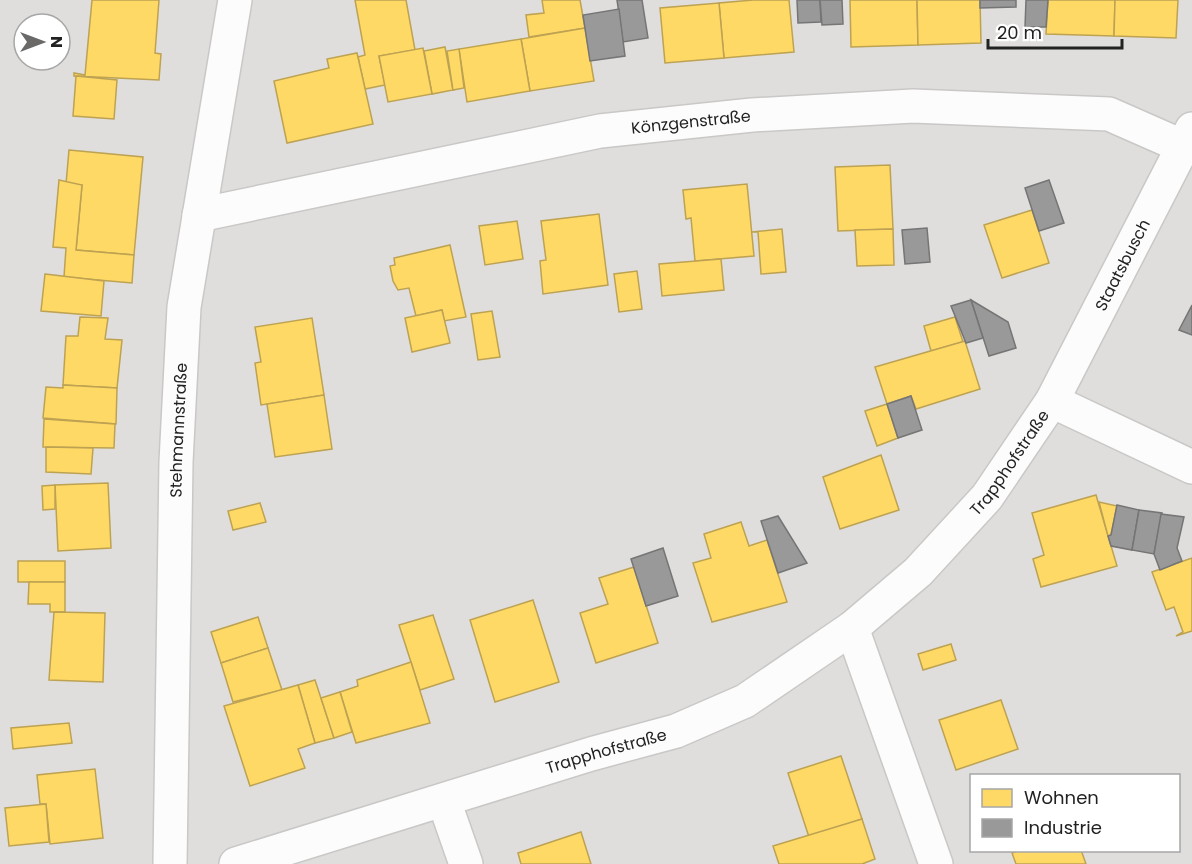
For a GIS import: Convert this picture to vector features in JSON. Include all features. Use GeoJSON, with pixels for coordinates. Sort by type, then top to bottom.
{"type":"FeatureCollection","features":[{"type":"Feature","properties":{"kind":"street","name":"Stehmannstraße"},"geometry":{"type":"LineString","coordinates":[[170,864],[176,462],[184,307],[235,0]]}},
{"type":"Feature","properties":{"kind":"street","name":"Könzgenstraße"},"geometry":{"type":"LineString","coordinates":[[199,215],[600,131],[752,115],[914,106],[1109,114],[1188,138]]}},
{"type":"Feature","properties":{"kind":"street","name":"Staatsbusch"},"geometry":{"type":"LineString","coordinates":[[1052,401],[1188,138]]}},
{"type":"Feature","properties":{"kind":"street","name":"Trapphofstraße"},"geometry":{"type":"LineString","coordinates":[[236,864],[686,726],[745,700],[852,628],[918,572],[987,497],[1052,401],[1192,467]]}},
{"type":"Feature","properties":{"kind":"street"},"geometry":{"type":"LineString","coordinates":[[852,628],[936,864]]}},
{"type":"Feature","properties":{"kind":"street"},"geometry":{"type":"LineString","coordinates":[[444,801],[466,864]]}},
{"type":"Feature","properties":{"kind":"shaded area"},"geometry":{"type":"Polygon","coordinates":[[[0,0],[1192,0],[1192,864],[0,864],[0,0]]]}},
{"type":"Feature","properties":{"kind":"building: Wohnen"},"geometry":{"type":"Polygon","coordinates":[[[92,0],[159,0],[155,53],[161,54],[159,80],[74,76],[74,73],[85,75],[92,0]]]}},
{"type":"Feature","properties":{"kind":"building: Wohnen"},"geometry":{"type":"Polygon","coordinates":[[[355,0],[406,0],[415,50],[379,56],[385,85],[365,89],[358,57],[365,55],[355,0]]]}},
{"type":"Feature","properties":{"kind":"building: Wohnen"},"geometry":{"type":"Polygon","coordinates":[[[542,0],[580,0],[585,28],[529,37],[526,15],[544,13],[542,0]]]}},
{"type":"Feature","properties":{"kind":"building: Wohnen"},"geometry":{"type":"Polygon","coordinates":[[[789,0],[794,52],[724,58],[719,3],[789,0]]]}},
{"type":"Feature","properties":{"kind":"building: Wohnen"},"geometry":{"type":"Polygon","coordinates":[[[850,0],[917,0],[918,45],[851,47],[850,0]]]}},
{"type":"Feature","properties":{"kind":"building: Wohnen"},"geometry":{"type":"Polygon","coordinates":[[[917,0],[980,0],[981,43],[918,45],[917,0]]]}},
{"type":"Feature","properties":{"kind":"building: Wohnen"},"geometry":{"type":"Polygon","coordinates":[[[1048,0],[1115,0],[1114,36],[1046,34],[1048,0]]]}},
{"type":"Feature","properties":{"kind":"building: Wohnen"},"geometry":{"type":"Polygon","coordinates":[[[1115,0],[1178,0],[1176,38],[1114,36],[1115,0]]]}},
{"type":"Feature","properties":{"kind":"building: Wohnen"},"geometry":{"type":"Polygon","coordinates":[[[719,3],[724,58],[665,63],[660,8],[719,3]]]}},
{"type":"Feature","properties":{"kind":"building: Wohnen"},"geometry":{"type":"Polygon","coordinates":[[[585,28],[594,81],[530,91],[521,39],[585,28]]]}},
{"type":"Feature","properties":{"kind":"building: Wohnen"},"geometry":{"type":"Polygon","coordinates":[[[521,39],[530,91],[467,102],[459,49],[521,39]]]}},
{"type":"Feature","properties":{"kind":"building: Wohnen"},"geometry":{"type":"Polygon","coordinates":[[[445,47],[453,90],[432,94],[424,51],[445,47]]]}},
{"type":"Feature","properties":{"kind":"building: Wohnen"},"geometry":{"type":"Polygon","coordinates":[[[423,48],[432,94],[388,102],[379,56],[423,48]]]}},
{"type":"Feature","properties":{"kind":"building: Wohnen"},"geometry":{"type":"Polygon","coordinates":[[[459,49],[464,88],[453,90],[447,51],[459,49]]]}},
{"type":"Feature","properties":{"kind":"building: Wohnen"},"geometry":{"type":"Polygon","coordinates":[[[357,53],[373,124],[287,143],[274,81],[329,68],[327,59],[357,53]]]}},
{"type":"Feature","properties":{"kind":"building: Wohnen"},"geometry":{"type":"Polygon","coordinates":[[[76,76],[117,80],[114,119],[73,116],[76,76]]]}},
{"type":"Feature","properties":{"kind":"building: Wohnen"},"geometry":{"type":"Polygon","coordinates":[[[69,150],[143,157],[134,255],[76,250],[82,185],[66,184],[69,150]]]}},
{"type":"Feature","properties":{"kind":"building: Wohnen"},"geometry":{"type":"Polygon","coordinates":[[[890,165],[893,229],[838,231],[835,167],[890,165]]]}},
{"type":"Feature","properties":{"kind":"building: Wohnen"},"geometry":{"type":"Polygon","coordinates":[[[59,180],[82,185],[76,250],[134,255],[132,283],[64,277],[66,248],[53,247],[59,180]]]}},
{"type":"Feature","properties":{"kind":"building: Wohnen"},"geometry":{"type":"Polygon","coordinates":[[[747,184],[754,256],[695,261],[691,218],[686,219],[683,190],[747,184]]]}},
{"type":"Feature","properties":{"kind":"building: Wohnen"},"geometry":{"type":"Polygon","coordinates":[[[1032,210],[1049,263],[1002,278],[984,225],[1032,210]]]}},
{"type":"Feature","properties":{"kind":"building: Wohnen"},"geometry":{"type":"Polygon","coordinates":[[[599,214],[608,285],[543,294],[540,261],[546,260],[541,221],[599,214]]]}},
{"type":"Feature","properties":{"kind":"building: Wohnen"},"geometry":{"type":"Polygon","coordinates":[[[517,221],[523,259],[485,265],[479,226],[517,221]]]}},
{"type":"Feature","properties":{"kind":"building: Wohnen"},"geometry":{"type":"Polygon","coordinates":[[[782,229],[786,272],[761,274],[758,232],[752,232],[782,229]]]}},
{"type":"Feature","properties":{"kind":"building: Wohnen"},"geometry":{"type":"Polygon","coordinates":[[[893,229],[894,265],[857,266],[855,230],[893,229]]]}},
{"type":"Feature","properties":{"kind":"building: Wohnen"},"geometry":{"type":"Polygon","coordinates":[[[450,245],[466,317],[444,321],[442,310],[416,316],[409,288],[398,290],[393,281],[390,266],[395,265],[394,258],[450,245]]]}},
{"type":"Feature","properties":{"kind":"building: Wohnen"},"geometry":{"type":"Polygon","coordinates":[[[721,259],[724,290],[662,296],[659,264],[721,259]]]}},
{"type":"Feature","properties":{"kind":"building: Wohnen"},"geometry":{"type":"Polygon","coordinates":[[[637,271],[642,309],[619,312],[614,274],[637,271]]]}},
{"type":"Feature","properties":{"kind":"building: Wohnen"},"geometry":{"type":"Polygon","coordinates":[[[45,274],[104,281],[101,316],[41,311],[45,274]]]}},
{"type":"Feature","properties":{"kind":"building: Wohnen"},"geometry":{"type":"Polygon","coordinates":[[[442,310],[450,343],[412,352],[405,318],[442,310]]]}},
{"type":"Feature","properties":{"kind":"building: Wohnen"},"geometry":{"type":"Polygon","coordinates":[[[492,311],[500,357],[478,360],[471,314],[492,311]]]}},
{"type":"Feature","properties":{"kind":"building: Wohnen"},"geometry":{"type":"Polygon","coordinates":[[[80,317],[108,318],[105,339],[122,340],[117,388],[63,385],[66,336],[78,336],[80,317]]]}},
{"type":"Feature","properties":{"kind":"building: Wohnen"},"geometry":{"type":"Polygon","coordinates":[[[955,317],[963,342],[931,351],[924,326],[955,317]]]}},
{"type":"Feature","properties":{"kind":"building: Wohnen"},"geometry":{"type":"Polygon","coordinates":[[[312,318],[324,395],[261,405],[255,363],[261,362],[255,327],[312,318]]]}},
{"type":"Feature","properties":{"kind":"building: Wohnen"},"geometry":{"type":"Polygon","coordinates":[[[965,341],[980,389],[916,409],[911,396],[887,404],[875,367],[965,341]]]}},
{"type":"Feature","properties":{"kind":"building: Wohnen"},"geometry":{"type":"Polygon","coordinates":[[[63,385],[117,388],[116,424],[43,418],[46,387],[63,388],[63,385]]]}},
{"type":"Feature","properties":{"kind":"building: Wohnen"},"geometry":{"type":"Polygon","coordinates":[[[324,395],[332,449],[275,457],[267,404],[324,395]]]}},
{"type":"Feature","properties":{"kind":"building: Wohnen"},"geometry":{"type":"Polygon","coordinates":[[[887,404],[898,438],[877,446],[865,411],[887,404]]]}},
{"type":"Feature","properties":{"kind":"building: Wohnen"},"geometry":{"type":"Polygon","coordinates":[[[44,419],[115,424],[114,448],[43,447],[44,419]]]}},
{"type":"Feature","properties":{"kind":"building: Wohnen"},"geometry":{"type":"Polygon","coordinates":[[[46,447],[93,448],[91,474],[46,472],[46,447]]]}},
{"type":"Feature","properties":{"kind":"building: Wohnen"},"geometry":{"type":"Polygon","coordinates":[[[881,455],[899,510],[840,529],[823,477],[881,455]]]}},
{"type":"Feature","properties":{"kind":"building: Wohnen"},"geometry":{"type":"Polygon","coordinates":[[[108,483],[111,548],[58,551],[55,485],[108,483]]]}},
{"type":"Feature","properties":{"kind":"building: Wohnen"},"geometry":{"type":"Polygon","coordinates":[[[55,485],[55,509],[43,510],[42,486],[55,485]]]}},
{"type":"Feature","properties":{"kind":"building: Wohnen"},"geometry":{"type":"Polygon","coordinates":[[[1096,495],[1117,566],[1041,587],[1033,559],[1044,555],[1032,513],[1096,495]]]}},
{"type":"Feature","properties":{"kind":"building: Wohnen"},"geometry":{"type":"Polygon","coordinates":[[[1099,502],[1117,506],[1111,535],[1108,536],[1099,502]]]}},
{"type":"Feature","properties":{"kind":"building: Wohnen"},"geometry":{"type":"Polygon","coordinates":[[[260,503],[266,522],[233,530],[228,511],[260,503]]]}},
{"type":"Feature","properties":{"kind":"building: Wohnen"},"geometry":{"type":"Polygon","coordinates":[[[741,522],[749,546],[767,540],[787,602],[712,622],[693,563],[711,558],[704,534],[741,522]]]}},
{"type":"Feature","properties":{"kind":"building: Wohnen"},"geometry":{"type":"Polygon","coordinates":[[[1192,558],[1192,631],[1176,636],[1183,632],[1174,607],[1166,610],[1152,572],[1192,558]]]}},
{"type":"Feature","properties":{"kind":"building: Wohnen"},"geometry":{"type":"Polygon","coordinates":[[[18,561],[65,561],[65,582],[18,582],[18,561]]]}},
{"type":"Feature","properties":{"kind":"building: Wohnen"},"geometry":{"type":"Polygon","coordinates":[[[634,567],[658,643],[596,663],[580,613],[608,604],[599,578],[634,567]]]}},
{"type":"Feature","properties":{"kind":"building: Wohnen"},"geometry":{"type":"Polygon","coordinates":[[[29,582],[65,582],[65,612],[50,612],[50,604],[28,604],[29,582]]]}},
{"type":"Feature","properties":{"kind":"building: Wohnen"},"geometry":{"type":"Polygon","coordinates":[[[533,600],[559,682],[495,702],[470,620],[533,600]]]}},
{"type":"Feature","properties":{"kind":"building: Wohnen"},"geometry":{"type":"Polygon","coordinates":[[[54,612],[105,613],[103,682],[49,680],[54,612]]]}},
{"type":"Feature","properties":{"kind":"building: Wohnen"},"geometry":{"type":"Polygon","coordinates":[[[433,615],[454,679],[420,690],[399,625],[433,615]]]}},
{"type":"Feature","properties":{"kind":"building: Wohnen"},"geometry":{"type":"Polygon","coordinates":[[[258,617],[268,648],[221,663],[211,632],[258,617]]]}},
{"type":"Feature","properties":{"kind":"building: Wohnen"},"geometry":{"type":"Polygon","coordinates":[[[951,644],[956,660],[923,670],[918,654],[951,644]]]}},
{"type":"Feature","properties":{"kind":"building: Wohnen"},"geometry":{"type":"Polygon","coordinates":[[[268,648],[282,690],[233,702],[221,663],[268,648]]]}},
{"type":"Feature","properties":{"kind":"building: Wohnen"},"geometry":{"type":"Polygon","coordinates":[[[411,662],[430,723],[356,743],[340,692],[358,686],[357,680],[411,662]]]}},
{"type":"Feature","properties":{"kind":"building: Wohnen"},"geometry":{"type":"Polygon","coordinates":[[[315,680],[334,738],[315,743],[298,685],[315,680]]]}},
{"type":"Feature","properties":{"kind":"building: Wohnen"},"geometry":{"type":"Polygon","coordinates":[[[298,685],[315,743],[298,749],[305,768],[250,786],[224,706],[298,685]]]}},
{"type":"Feature","properties":{"kind":"building: Wohnen"},"geometry":{"type":"Polygon","coordinates":[[[340,692],[352,732],[334,738],[321,698],[340,692]]]}},
{"type":"Feature","properties":{"kind":"building: Wohnen"},"geometry":{"type":"Polygon","coordinates":[[[1001,700],[1018,749],[956,770],[939,720],[1001,700]]]}},
{"type":"Feature","properties":{"kind":"building: Wohnen"},"geometry":{"type":"Polygon","coordinates":[[[69,723],[72,743],[13,749],[11,728],[69,723]]]}},
{"type":"Feature","properties":{"kind":"building: Wohnen"},"geometry":{"type":"Polygon","coordinates":[[[841,756],[862,819],[809,837],[788,773],[841,756]]]}},
{"type":"Feature","properties":{"kind":"building: Wohnen"},"geometry":{"type":"Polygon","coordinates":[[[95,769],[103,838],[50,844],[46,804],[40,804],[37,775],[95,769]]]}},
{"type":"Feature","properties":{"kind":"building: Wohnen"},"geometry":{"type":"Polygon","coordinates":[[[46,804],[49,842],[9,846],[5,808],[46,804]]]}},
{"type":"Feature","properties":{"kind":"building: Wohnen"},"geometry":{"type":"Polygon","coordinates":[[[862,819],[875,859],[862,864],[779,864],[773,846],[862,819]]]}},
{"type":"Feature","properties":{"kind":"building: Wohnen"},"geometry":{"type":"Polygon","coordinates":[[[581,832],[591,864],[521,864],[518,853],[581,832]]]}},
{"type":"Feature","properties":{"kind":"building: Wohnen"},"geometry":{"type":"Polygon","coordinates":[[[1082,852],[1086,864],[1016,864],[1012,853],[1082,852]]]}},
{"type":"Feature","properties":{"kind":"building: Industrie"},"geometry":{"type":"Polygon","coordinates":[[[617,0],[642,0],[648,38],[623,42],[617,0]]]}},
{"type":"Feature","properties":{"kind":"building: Industrie"},"geometry":{"type":"Polygon","coordinates":[[[797,0],[820,0],[821,22],[798,23],[797,0]]]}},
{"type":"Feature","properties":{"kind":"building: Industrie"},"geometry":{"type":"Polygon","coordinates":[[[820,0],[842,0],[843,24],[822,25],[820,0]]]}},
{"type":"Feature","properties":{"kind":"building: Industrie"},"geometry":{"type":"Polygon","coordinates":[[[980,0],[1016,0],[1016,7],[980,8],[980,0]]]}},
{"type":"Feature","properties":{"kind":"building: Industrie"},"geometry":{"type":"Polygon","coordinates":[[[1026,0],[1048,0],[1046,27],[1025,27],[1026,0]]]}},
{"type":"Feature","properties":{"kind":"building: Industrie"},"geometry":{"type":"Polygon","coordinates":[[[619,9],[625,56],[590,61],[583,15],[619,9]]]}},
{"type":"Feature","properties":{"kind":"building: Industrie"},"geometry":{"type":"Polygon","coordinates":[[[1049,180],[1064,223],[1039,231],[1025,188],[1049,180]]]}},
{"type":"Feature","properties":{"kind":"building: Industrie"},"geometry":{"type":"Polygon","coordinates":[[[927,228],[930,262],[905,264],[902,230],[927,228]]]}},
{"type":"Feature","properties":{"kind":"building: Industrie"},"geometry":{"type":"Polygon","coordinates":[[[971,300],[1008,322],[1016,348],[989,356],[971,300]]]}},
{"type":"Feature","properties":{"kind":"building: Industrie"},"geometry":{"type":"Polygon","coordinates":[[[971,300],[983,338],[966,343],[951,306],[971,300]]]}},
{"type":"Feature","properties":{"kind":"building: Industrie"},"geometry":{"type":"Polygon","coordinates":[[[1192,305],[1192,335],[1179,330],[1192,305]]]}},
{"type":"Feature","properties":{"kind":"building: Industrie"},"geometry":{"type":"Polygon","coordinates":[[[911,396],[922,430],[898,438],[887,404],[911,396]]]}},
{"type":"Feature","properties":{"kind":"building: Industrie"},"geometry":{"type":"Polygon","coordinates":[[[1117,505],[1139,510],[1132,550],[1111,546],[1108,536],[1111,535],[1117,505]]]}},
{"type":"Feature","properties":{"kind":"building: Industrie"},"geometry":{"type":"Polygon","coordinates":[[[1139,510],[1162,513],[1154,554],[1132,550],[1139,510]]]}},
{"type":"Feature","properties":{"kind":"building: Industrie"},"geometry":{"type":"Polygon","coordinates":[[[1161,514],[1184,517],[1177,548],[1182,561],[1160,570],[1154,554],[1161,514]]]}},
{"type":"Feature","properties":{"kind":"building: Industrie"},"geometry":{"type":"Polygon","coordinates":[[[778,516],[807,563],[778,573],[761,521],[778,516]]]}},
{"type":"Feature","properties":{"kind":"building: Industrie"},"geometry":{"type":"Polygon","coordinates":[[[663,548],[678,596],[646,606],[631,559],[663,548]]]}}]}
